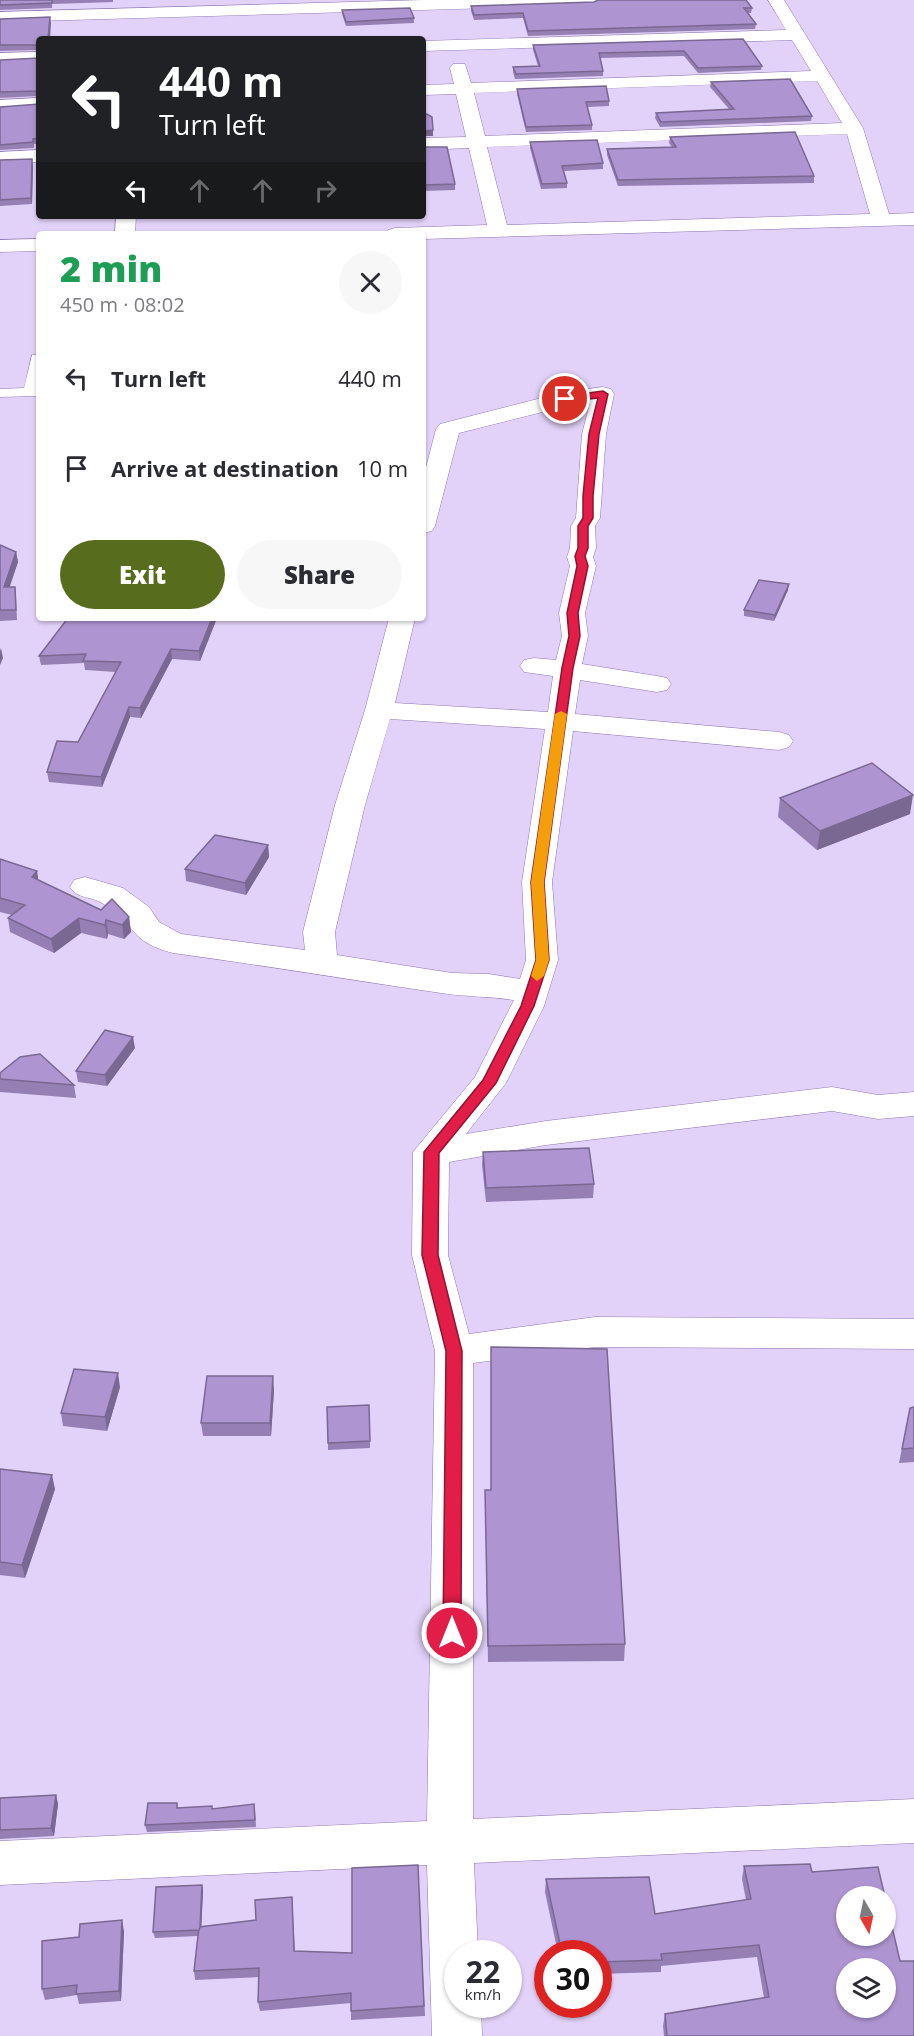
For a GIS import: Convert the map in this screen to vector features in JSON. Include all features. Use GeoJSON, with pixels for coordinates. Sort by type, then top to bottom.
{"type":"FeatureCollection","features":[{"type":"Feature","properties":{"kind":"street"},"geometry":{"type":"LineString","coordinates":[[0,17],[142,15],[440,3],[594,0]]}},
{"type":"Feature","properties":{"kind":"street"},"geometry":{"type":"LineString","coordinates":[[776,0],[854,128],[881,220]]}},
{"type":"Feature","properties":{"kind":"street"},"geometry":{"type":"LineString","coordinates":[[440,3],[465,89],[498,231]]}},
{"type":"Feature","properties":{"kind":"street"},"geometry":{"type":"LineString","coordinates":[[426,46],[797,35]]}},
{"type":"Feature","properties":{"kind":"street"},"geometry":{"type":"LineString","coordinates":[[0,58],[36,57]]}},
{"type":"Feature","properties":{"kind":"street"},"geometry":{"type":"LineString","coordinates":[[426,90],[822,76]]}},
{"type":"Feature","properties":{"kind":"street"},"geometry":{"type":"LineString","coordinates":[[0,105],[36,104]]}},
{"type":"Feature","properties":{"kind":"street"},"geometry":{"type":"LineString","coordinates":[[426,144],[854,128]]}},
{"type":"Feature","properties":{"kind":"street"},"geometry":{"type":"LineString","coordinates":[[0,158],[36,156]]}},
{"type":"Feature","properties":{"kind":"street"},"geometry":{"type":"LineString","coordinates":[[426,233],[914,219]]}},
{"type":"Feature","properties":{"kind":"street"},"geometry":{"type":"LineString","coordinates":[[0,246],[36,245]]}},
{"type":"Feature","properties":{"kind":"street"},"geometry":{"type":"LineString","coordinates":[[426,514],[448,429],[565,399],[603,394],[594,434],[588,518],[583,526],[583,548],[580,556],[583,566],[572,613],[575,636],[568,668],[537,882],[542,960],[528,1006],[489,1083],[431,1152],[430,1255],[454,1351],[450,1844],[456,2036]]}},
{"type":"Feature","properties":{"kind":"street"},"geometry":{"type":"LineString","coordinates":[[322,963],[319,932],[355,786],[379,711],[401,621]]}},
{"type":"Feature","properties":{"kind":"street"},"geometry":{"type":"LineString","coordinates":[[534,666],[568,668],[612,679],[657,684]]}},
{"type":"Feature","properties":{"kind":"street"},"geometry":{"type":"LineString","coordinates":[[379,711],[560,721],[779,741]]}},
{"type":"Feature","properties":{"kind":"street"},"geometry":{"type":"LineString","coordinates":[[85,887],[112,895],[138,914],[148,929],[173,943],[322,963],[452,984],[489,985],[532,992]]}},
{"type":"Feature","properties":{"kind":"street"},"geometry":{"type":"LineString","coordinates":[[431,1152],[557,1132],[832,1099],[878,1107],[914,1104]]}},
{"type":"Feature","properties":{"kind":"street"},"geometry":{"type":"LineString","coordinates":[[454,1351],[596,1332],[914,1334]]}},
{"type":"Feature","properties":{"kind":"street"},"geometry":{"type":"LineString","coordinates":[[0,1863],[914,1821]]}},
{"type":"Feature","properties":{"kind":"lane"},"geometry":{"type":"LineString","coordinates":[[0,393],[34,392],[36,369]]}},
{"type":"Feature","properties":{"kind":"building"},"geometry":{"type":"Polygon","coordinates":[[[0,0],[52,0],[52,3],[0,5],[0,0]]]}},
{"type":"Feature","properties":{"kind":"building"},"geometry":{"type":"Polygon","coordinates":[[[598,0],[746,0],[752,8],[744,8],[756,24],[528,31],[523,13],[474,15],[471,6],[594,2],[598,0]]]}},
{"type":"Feature","properties":{"kind":"building"},"geometry":{"type":"Polygon","coordinates":[[[410,8],[414,18],[346,22],[342,10],[410,8]]]}},
{"type":"Feature","properties":{"kind":"building"},"geometry":{"type":"Polygon","coordinates":[[[50,17],[48,36],[36,36],[36,45],[0,45],[0,19],[50,17]]]}},
{"type":"Feature","properties":{"kind":"building"},"geometry":{"type":"Polygon","coordinates":[[[743,39],[762,66],[698,68],[684,51],[599,53],[603,71],[516,74],[513,67],[540,66],[533,45],[743,39]]]}},
{"type":"Feature","properties":{"kind":"building"},"geometry":{"type":"Polygon","coordinates":[[[36,58],[36,91],[0,92],[0,60],[36,58]]]}},
{"type":"Feature","properties":{"kind":"building"},"geometry":{"type":"Polygon","coordinates":[[[790,79],[812,116],[661,122],[656,113],[734,109],[711,82],[790,79]]]}},
{"type":"Feature","properties":{"kind":"building"},"geometry":{"type":"Polygon","coordinates":[[[606,86],[609,101],[586,102],[592,125],[526,127],[517,89],[606,86]]]}},
{"type":"Feature","properties":{"kind":"building"},"geometry":{"type":"Polygon","coordinates":[[[36,104],[36,138],[33,139],[33,142],[0,145],[0,107],[36,104]]]}},
{"type":"Feature","properties":{"kind":"building"},"geometry":{"type":"Polygon","coordinates":[[[426,114],[432,117],[433,130],[426,131],[426,114]]]}},
{"type":"Feature","properties":{"kind":"building"},"geometry":{"type":"Polygon","coordinates":[[[795,132],[814,176],[618,180],[607,149],[676,147],[670,137],[795,132]]]}},
{"type":"Feature","properties":{"kind":"building"},"geometry":{"type":"Polygon","coordinates":[[[597,140],[603,163],[562,166],[567,183],[542,184],[530,142],[597,140]]]}},
{"type":"Feature","properties":{"kind":"building"},"geometry":{"type":"Polygon","coordinates":[[[426,147],[447,147],[455,184],[426,185],[426,147]]]}},
{"type":"Feature","properties":{"kind":"building"},"geometry":{"type":"Polygon","coordinates":[[[32,159],[31,198],[0,200],[0,160],[32,159]]]}},
{"type":"Feature","properties":{"kind":"building"},"geometry":{"type":"Polygon","coordinates":[[[0,545],[16,552],[4,587],[15,587],[16,610],[0,610],[0,545]]]}},
{"type":"Feature","properties":{"kind":"building"},"geometry":{"type":"Polygon","coordinates":[[[759,580],[789,584],[775,615],[744,610],[759,580]]]}},
{"type":"Feature","properties":{"kind":"building"},"geometry":{"type":"Polygon","coordinates":[[[66,621],[211,621],[199,651],[171,649],[140,708],[129,707],[101,777],[47,772],[57,741],[78,742],[121,662],[83,661],[86,654],[39,656],[66,621]]]}},
{"type":"Feature","properties":{"kind":"building"},"geometry":{"type":"Polygon","coordinates":[[[872,763],[913,795],[820,831],[780,798],[872,763]]]}},
{"type":"Feature","properties":{"kind":"building"},"geometry":{"type":"Polygon","coordinates":[[[215,835],[268,845],[245,883],[185,869],[215,835]]]}},
{"type":"Feature","properties":{"kind":"building"},"geometry":{"type":"Polygon","coordinates":[[[0,859],[37,871],[32,877],[101,910],[112,899],[129,917],[122,925],[106,920],[105,925],[79,918],[51,939],[8,918],[25,905],[0,898],[0,859]]]}},
{"type":"Feature","properties":{"kind":"building"},"geometry":{"type":"Polygon","coordinates":[[[105,1030],[133,1037],[105,1075],[76,1071],[105,1030]]]}},
{"type":"Feature","properties":{"kind":"building"},"geometry":{"type":"Polygon","coordinates":[[[40,1054],[74,1085],[0,1079],[0,1073],[20,1057],[40,1054]]]}},
{"type":"Feature","properties":{"kind":"building"},"geometry":{"type":"Polygon","coordinates":[[[589,1148],[594,1184],[486,1188],[483,1152],[589,1148]]]}},
{"type":"Feature","properties":{"kind":"building"},"geometry":{"type":"Polygon","coordinates":[[[491,1347],[607,1349],[625,1644],[488,1646],[485,1490],[491,1490],[491,1347]]]}},
{"type":"Feature","properties":{"kind":"building"},"geometry":{"type":"Polygon","coordinates":[[[74,1369],[118,1373],[105,1417],[61,1413],[74,1369]]]}},
{"type":"Feature","properties":{"kind":"building"},"geometry":{"type":"Polygon","coordinates":[[[207,1376],[273,1376],[270,1423],[201,1423],[207,1376]]]}},
{"type":"Feature","properties":{"kind":"building"},"geometry":{"type":"Polygon","coordinates":[[[369,1405],[370,1441],[328,1443],[327,1407],[369,1405]]]}},
{"type":"Feature","properties":{"kind":"building"},"geometry":{"type":"Polygon","coordinates":[[[914,1407],[914,1448],[902,1449],[910,1408],[914,1407]]]}},
{"type":"Feature","properties":{"kind":"building"},"geometry":{"type":"Polygon","coordinates":[[[0,1469],[52,1475],[22,1565],[0,1562],[0,1469]]]}},
{"type":"Feature","properties":{"kind":"building"},"geometry":{"type":"Polygon","coordinates":[[[56,1795],[51,1828],[0,1830],[0,1798],[56,1795]]]}},
{"type":"Feature","properties":{"kind":"building"},"geometry":{"type":"Polygon","coordinates":[[[148,1803],[177,1803],[177,1808],[212,1806],[212,1809],[254,1804],[255,1820],[145,1825],[148,1803]]]}},
{"type":"Feature","properties":{"kind":"building"},"geometry":{"type":"Polygon","coordinates":[[[810,1864],[812,1872],[878,1867],[883,1886],[836,1886],[836,1946],[896,1946],[896,1944],[900,1961],[914,1961],[914,2036],[667,2036],[665,2014],[769,1997],[759,1945],[661,1954],[662,1960],[612,1962],[612,1940],[559,1940],[546,1879],[649,1877],[655,1914],[751,1899],[744,1866],[810,1864]]]}},
{"type":"Feature","properties":{"kind":"building"},"geometry":{"type":"Polygon","coordinates":[[[418,1865],[424,2006],[351,2011],[351,1993],[258,2002],[259,1968],[194,1971],[199,1927],[256,1920],[255,1900],[292,1897],[294,1951],[352,1953],[352,1868],[418,1865]]]}},
{"type":"Feature","properties":{"kind":"building"},"geometry":{"type":"Polygon","coordinates":[[[202,1885],[199,1930],[153,1932],[156,1887],[202,1885]]]}},
{"type":"Feature","properties":{"kind":"building"},"geometry":{"type":"Polygon","coordinates":[[[122,1920],[119,1991],[76,1994],[77,1985],[42,1989],[42,1941],[79,1937],[80,1924],[122,1920]]]}},
{"type":"Feature","properties":{"kind":"slow traffic"},"geometry":{"type":"LineString","coordinates":[[537,976],[542,960],[537,882],[561,714]]}},
{"type":"Feature","properties":{"kind":"route"},"geometry":{"type":"LineString","coordinates":[[452,1633],[454,1351],[430,1255],[431,1152],[489,1083],[528,1006],[542,960],[537,882],[568,668],[575,636],[572,613],[583,566],[580,556],[583,548],[583,526],[588,518],[594,434],[603,394],[565,399]]}}]}
